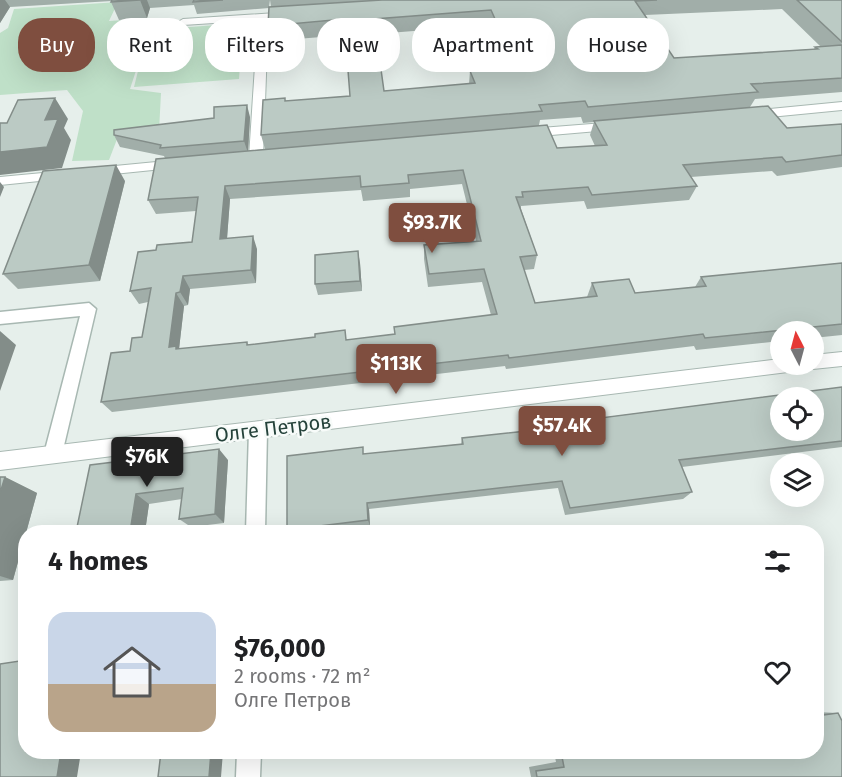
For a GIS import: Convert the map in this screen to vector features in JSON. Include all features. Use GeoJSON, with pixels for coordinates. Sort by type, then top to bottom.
{"type":"FeatureCollection","features":[{"type":"Feature","properties":{"kind":"street"},"geometry":{"type":"LineString","coordinates":[[193,21],[297,15]]}},
{"type":"Feature","properties":{"kind":"street"},"geometry":{"type":"LineString","coordinates":[[256,157],[263,17]]}},
{"type":"Feature","properties":{"kind":"street"},"geometry":{"type":"LineString","coordinates":[[734,116],[842,106]]}},
{"type":"Feature","properties":{"kind":"street"},"geometry":{"type":"LineString","coordinates":[[513,135],[630,125]]}},
{"type":"Feature","properties":{"kind":"street"},"geometry":{"type":"LineString","coordinates":[[0,181],[187,163]]}},
{"type":"Feature","properties":{"kind":"street"},"geometry":{"type":"LineString","coordinates":[[824,361],[842,359]]}},
{"type":"Feature","properties":{"kind":"street","name":"Олге Петров"},"geometry":{"type":"LineString","coordinates":[[0,461],[770,367]]}},
{"type":"Feature","properties":{"kind":"lane"},"geometry":{"type":"LineString","coordinates":[[0,318],[89,309],[53,454]]}},
{"type":"Feature","properties":{"kind":"lane"},"geometry":{"type":"LineString","coordinates":[[255,525],[258,430]]}},
{"type":"Feature","properties":{"kind":"lane"},"geometry":{"type":"LineString","coordinates":[[248,777],[249,759]]}},
{"type":"Feature","properties":{"kind":"green space"},"geometry":{"type":"Polygon","coordinates":[[[118,2],[110,18],[107,18],[107,72],[136,72],[130,89],[161,93],[159,131],[119,134],[109,160],[72,161],[83,111],[67,90],[0,95],[0,33],[8,28],[14,9],[118,2]]]}},
{"type":"Feature","properties":{"kind":"green space"},"geometry":{"type":"Polygon","coordinates":[[[205,26],[205,72],[240,72],[239,79],[134,87],[138,72],[193,72],[193,27],[205,26]]]}},
{"type":"Feature","properties":{"kind":"building"},"geometry":{"type":"Polygon","coordinates":[[[112,0],[140,0],[111,2],[112,0]]]}},
{"type":"Feature","properties":{"kind":"building"},"geometry":{"type":"Polygon","coordinates":[[[194,0],[223,0],[193,2],[194,0]]]}},
{"type":"Feature","properties":{"kind":"building"},"geometry":{"type":"Polygon","coordinates":[[[382,0],[657,0],[635,1],[647,18],[567,18],[567,72],[669,72],[669,51],[674,58],[818,49],[815,47],[842,45],[842,78],[751,84],[758,92],[588,107],[585,101],[539,105],[542,111],[261,135],[263,100],[285,98],[285,101],[350,96],[348,72],[381,72],[384,91],[475,83],[470,72],[555,72],[555,18],[495,18],[491,10],[387,18],[317,18],[317,21],[305,23],[305,18],[268,18],[269,7],[382,0]]]}},
{"type":"Feature","properties":{"kind":"building"},"geometry":{"type":"Polygon","coordinates":[[[797,0],[842,0],[842,42],[797,0]]]}},
{"type":"Feature","properties":{"kind":"building"},"geometry":{"type":"Polygon","coordinates":[[[55,98],[45,120],[58,119],[47,147],[0,152],[0,123],[7,123],[18,100],[55,98]]]}},
{"type":"Feature","properties":{"kind":"building"},"geometry":{"type":"Polygon","coordinates":[[[247,105],[244,141],[160,148],[161,145],[114,135],[114,130],[214,118],[214,107],[247,105]]]}},
{"type":"Feature","properties":{"kind":"building"},"geometry":{"type":"Polygon","coordinates":[[[768,106],[787,128],[842,124],[842,155],[786,162],[782,157],[683,165],[697,186],[592,195],[588,187],[522,192],[523,197],[516,197],[537,255],[520,257],[535,303],[597,296],[592,283],[629,279],[635,293],[706,286],[701,277],[842,263],[842,324],[824,326],[824,321],[770,321],[770,331],[705,338],[703,334],[509,358],[508,355],[101,402],[111,353],[130,351],[132,338],[142,337],[151,288],[130,291],[138,252],[156,250],[157,245],[192,242],[198,197],[148,200],[156,159],[547,125],[557,148],[607,145],[594,121],[768,106]],[[463,170],[408,175],[409,183],[361,187],[360,176],[225,186],[220,239],[253,236],[251,270],[183,276],[180,292],[176,293],[169,347],[176,346],[176,349],[247,342],[247,345],[315,337],[315,334],[345,330],[346,340],[395,334],[394,327],[497,314],[484,269],[429,274],[424,245],[481,241],[463,170]]]}},
{"type":"Feature","properties":{"kind":"building"},"geometry":{"type":"Polygon","coordinates":[[[116,165],[89,265],[3,274],[43,171],[116,165]]]}},
{"type":"Feature","properties":{"kind":"building"},"geometry":{"type":"Polygon","coordinates":[[[358,251],[360,281],[315,284],[315,255],[358,251]]]}},
{"type":"Feature","properties":{"kind":"building"},"geometry":{"type":"Polygon","coordinates":[[[842,387],[842,441],[679,460],[692,492],[570,508],[562,481],[367,503],[368,520],[328,525],[287,525],[287,456],[363,447],[363,454],[463,444],[462,438],[602,423],[600,418],[770,396],[770,441],[824,441],[824,389],[842,387]]]}},
{"type":"Feature","properties":{"kind":"building"},"geometry":{"type":"Polygon","coordinates":[[[219,449],[215,514],[179,519],[183,488],[136,494],[131,525],[77,525],[90,465],[219,449]]]}},
{"type":"Feature","properties":{"kind":"building"},"geometry":{"type":"Polygon","coordinates":[[[0,477],[5,477],[0,493],[0,477]]]}},
{"type":"Feature","properties":{"kind":"building"},"geometry":{"type":"Polygon","coordinates":[[[18,661],[18,759],[60,759],[57,777],[0,777],[0,664],[18,661]]]}},
{"type":"Feature","properties":{"kind":"building"},"geometry":{"type":"Polygon","coordinates":[[[838,713],[842,721],[842,777],[537,777],[536,771],[564,767],[562,759],[824,759],[824,715],[838,713]]]}},
{"type":"Feature","properties":{"kind":"building"},"geometry":{"type":"Polygon","coordinates":[[[160,759],[210,759],[209,777],[158,777],[160,759]]]}}]}
